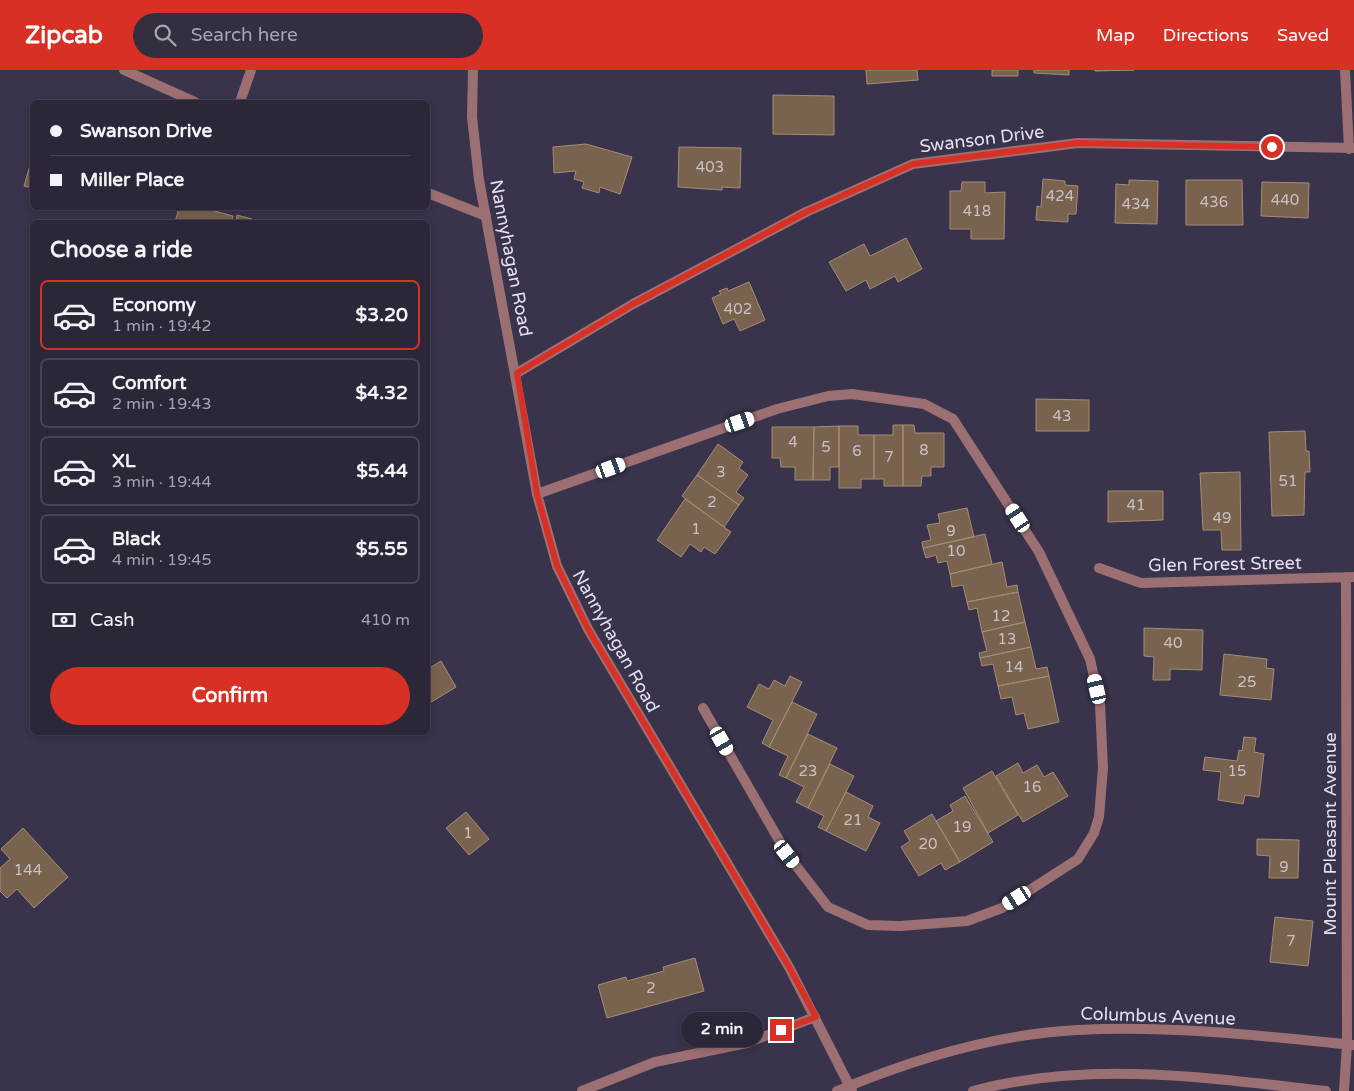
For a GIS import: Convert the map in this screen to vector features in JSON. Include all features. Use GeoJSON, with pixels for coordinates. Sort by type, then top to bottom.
{"type":"FeatureCollection","features":[{"type":"Feature","properties":{"kind":"street"},"geometry":{"type":"LineString","coordinates":[[124,70],[191,100]]}},
{"type":"Feature","properties":{"kind":"street"},"geometry":{"type":"LineString","coordinates":[[241,100],[251,70]]}},
{"type":"Feature","properties":{"kind":"street","name":"Nannyhagan Road"},"geometry":{"type":"LineString","coordinates":[[473,70],[472,117],[486,216],[517,373],[537,494],[557,566],[588,629],[789,967],[816,1017],[850,1088]]}},
{"type":"Feature","properties":{"kind":"street"},"geometry":{"type":"LineString","coordinates":[[1345,70],[1352,149]]}},
{"type":"Feature","properties":{"kind":"street","name":"Swanson Drive"},"geometry":{"type":"LineString","coordinates":[[517,373],[633,304],[798,217],[913,164],[1078,143],[1352,149]]}},
{"type":"Feature","properties":{"kind":"street"},"geometry":{"type":"LineString","coordinates":[[430,194],[486,216]]}},
{"type":"Feature","properties":{"kind":"street"},"geometry":{"type":"LineString","coordinates":[[537,494],[776,409],[828,396],[852,394],[924,404],[953,419],[1039,552],[1090,659],[1100,704],[1104,768],[1099,817],[1094,833],[1078,859],[1002,908],[967,921],[900,926],[868,924],[828,907],[787,854],[703,708]]}},
{"type":"Feature","properties":{"kind":"street","name":"Glen Forest Street"},"geometry":{"type":"LineString","coordinates":[[1099,568],[1141,583],[1350,577]]}},
{"type":"Feature","properties":{"kind":"street","name":"Mount Pleasant Avenue"},"geometry":{"type":"LineString","coordinates":[[1344,1091],[1350,1045],[1350,577]]}},
{"type":"Feature","properties":{"kind":"street"},"geometry":{"type":"LineString","coordinates":[[582,1091],[655,1062],[747,1043],[816,1017]]}},
{"type":"Feature","properties":{"kind":"street","name":"Columbus Avenue"},"geometry":{"type":"LineString","coordinates":[[837,1091],[850,1088],[895,1068],[959,1050],[1042,1033],[1077,1030],[1160,1029],[1350,1045]]}},
{"type":"Feature","properties":{"kind":"street"},"geometry":{"type":"LineString","coordinates":[[973,1091],[1061,1076],[1115,1074],[1171,1076],[1326,1091]]}},
{"type":"Feature","properties":{"kind":"building"},"geometry":{"type":"Polygon","coordinates":[[[866,70],[917,70],[918,80],[867,84],[866,70]]]}},
{"type":"Feature","properties":{"kind":"building"},"geometry":{"type":"Polygon","coordinates":[[[992,70],[1018,70],[1018,76],[992,76],[992,70]]]}},
{"type":"Feature","properties":{"kind":"building"},"geometry":{"type":"Polygon","coordinates":[[[1034,70],[1069,70],[1069,75],[1034,73],[1034,70]]]}},
{"type":"Feature","properties":{"kind":"building"},"geometry":{"type":"Polygon","coordinates":[[[1095,70],[1134,70],[1095,71],[1095,70]]]}},
{"type":"Feature","properties":{"kind":"building"},"geometry":{"type":"Polygon","coordinates":[[[773,95],[834,96],[834,135],[773,134],[773,95]]]}},
{"type":"Feature","properties":{"kind":"building"},"geometry":{"type":"Polygon","coordinates":[[[586,144],[632,157],[620,194],[600,187],[599,193],[582,188],[584,182],[574,179],[576,171],[554,173],[553,147],[586,144]]]}},
{"type":"Feature","properties":{"kind":"building"},"geometry":{"type":"Polygon","coordinates":[[[679,147],[741,148],[740,188],[722,187],[722,190],[678,187],[679,147]]]}},
{"type":"Feature","properties":{"kind":"building"},"geometry":{"type":"Polygon","coordinates":[[[30,165],[30,188],[24,186],[30,165]]]}},
{"type":"Feature","properties":{"kind":"building"},"geometry":{"type":"Polygon","coordinates":[[[1043,179],[1065,181],[1065,185],[1078,186],[1076,214],[1068,214],[1068,222],[1036,220],[1037,206],[1041,207],[1043,179]]]}},
{"type":"Feature","properties":{"kind":"building"},"geometry":{"type":"Polygon","coordinates":[[[1129,180],[1158,181],[1157,224],[1115,223],[1116,184],[1129,185],[1129,180]]]}},
{"type":"Feature","properties":{"kind":"building"},"geometry":{"type":"Polygon","coordinates":[[[1186,180],[1242,180],[1243,225],[1186,225],[1186,180]]]}},
{"type":"Feature","properties":{"kind":"building"},"geometry":{"type":"Polygon","coordinates":[[[962,182],[985,182],[985,193],[1005,192],[1004,239],[971,239],[971,229],[950,229],[950,191],[961,191],[962,182]]]}},
{"type":"Feature","properties":{"kind":"building"},"geometry":{"type":"Polygon","coordinates":[[[1262,182],[1309,183],[1308,218],[1261,216],[1262,182]]]}},
{"type":"Feature","properties":{"kind":"building"},"geometry":{"type":"Polygon","coordinates":[[[178,210],[211,210],[233,216],[232,220],[176,220],[178,210]]]}},
{"type":"Feature","properties":{"kind":"building"},"geometry":{"type":"Polygon","coordinates":[[[237,215],[252,220],[236,220],[237,215]]]}},
{"type":"Feature","properties":{"kind":"building"},"geometry":{"type":"Polygon","coordinates":[[[906,238],[922,269],[898,282],[895,276],[870,289],[866,280],[846,291],[829,262],[864,244],[870,256],[906,238]]]}},
{"type":"Feature","properties":{"kind":"building"},"geometry":{"type":"Polygon","coordinates":[[[749,282],[765,320],[740,331],[734,319],[723,324],[712,298],[721,294],[719,291],[727,288],[728,291],[749,282]]]}},
{"type":"Feature","properties":{"kind":"building"},"geometry":{"type":"Polygon","coordinates":[[[1036,399],[1089,400],[1089,431],[1036,431],[1036,399]]]}},
{"type":"Feature","properties":{"kind":"building"},"geometry":{"type":"Polygon","coordinates":[[[893,425],[903,425],[903,486],[884,486],[884,479],[874,479],[874,435],[893,435],[893,425]]]}},
{"type":"Feature","properties":{"kind":"building"},"geometry":{"type":"Polygon","coordinates":[[[903,425],[914,425],[915,433],[944,433],[944,467],[931,467],[931,476],[922,476],[921,486],[903,486],[903,425]]]}},
{"type":"Feature","properties":{"kind":"building"},"geometry":{"type":"Polygon","coordinates":[[[839,426],[858,426],[858,435],[874,435],[874,479],[861,479],[861,488],[839,488],[839,426]]]}},
{"type":"Feature","properties":{"kind":"building"},"geometry":{"type":"Polygon","coordinates":[[[839,426],[839,467],[830,467],[830,480],[813,480],[814,427],[839,426]]]}},
{"type":"Feature","properties":{"kind":"building"},"geometry":{"type":"Polygon","coordinates":[[[772,427],[814,427],[813,480],[795,480],[795,467],[781,467],[780,458],[772,458],[772,427]]]}},
{"type":"Feature","properties":{"kind":"building"},"geometry":{"type":"Polygon","coordinates":[[[1305,431],[1306,451],[1309,451],[1310,472],[1305,472],[1304,515],[1272,516],[1269,432],[1305,431]]]}},
{"type":"Feature","properties":{"kind":"building"},"geometry":{"type":"Polygon","coordinates":[[[718,444],[743,462],[739,468],[748,475],[736,492],[744,498],[739,505],[697,475],[718,444]]]}},
{"type":"Feature","properties":{"kind":"building"},"geometry":{"type":"Polygon","coordinates":[[[1240,472],[1241,550],[1222,550],[1221,530],[1203,530],[1200,473],[1240,472]]]}},
{"type":"Feature","properties":{"kind":"building"},"geometry":{"type":"Polygon","coordinates":[[[697,475],[739,505],[724,527],[682,496],[697,475]]]}},
{"type":"Feature","properties":{"kind":"building"},"geometry":{"type":"Polygon","coordinates":[[[1108,491],[1163,491],[1163,520],[1108,522],[1108,491]]]}},
{"type":"Feature","properties":{"kind":"building"},"geometry":{"type":"Polygon","coordinates":[[[685,499],[731,532],[715,554],[704,547],[701,552],[690,544],[681,557],[657,540],[685,499]]]}},
{"type":"Feature","properties":{"kind":"building"},"geometry":{"type":"Polygon","coordinates":[[[967,508],[974,537],[923,548],[922,542],[931,540],[927,525],[940,523],[938,514],[967,508]]]}},
{"type":"Feature","properties":{"kind":"building"},"geometry":{"type":"Polygon","coordinates":[[[985,534],[992,564],[950,574],[947,561],[938,563],[936,555],[926,558],[923,548],[985,534]]]}},
{"type":"Feature","properties":{"kind":"building"},"geometry":{"type":"Polygon","coordinates":[[[1002,562],[1007,587],[1017,585],[1018,592],[967,602],[963,585],[952,587],[950,574],[1002,562]]]}},
{"type":"Feature","properties":{"kind":"building"},"geometry":{"type":"Polygon","coordinates":[[[1018,592],[1025,622],[982,632],[977,608],[969,610],[967,602],[1018,592]]]}},
{"type":"Feature","properties":{"kind":"building"},"geometry":{"type":"Polygon","coordinates":[[[1025,622],[1031,647],[980,658],[979,653],[987,651],[982,632],[1025,622]]]}},
{"type":"Feature","properties":{"kind":"building"},"geometry":{"type":"Polygon","coordinates":[[[1144,628],[1203,630],[1202,670],[1170,669],[1170,680],[1153,680],[1154,657],[1144,656],[1144,628]]]}},
{"type":"Feature","properties":{"kind":"building"},"geometry":{"type":"Polygon","coordinates":[[[1031,647],[1036,669],[1047,667],[1049,676],[998,686],[993,664],[982,666],[980,658],[1031,647]]]}},
{"type":"Feature","properties":{"kind":"building"},"geometry":{"type":"Polygon","coordinates":[[[1224,654],[1267,659],[1266,668],[1274,669],[1271,700],[1220,695],[1224,654]]]}},
{"type":"Feature","properties":{"kind":"building"},"geometry":{"type":"Polygon","coordinates":[[[441,661],[456,687],[430,703],[430,668],[441,661]]]}},
{"type":"Feature","properties":{"kind":"building"},"geometry":{"type":"Polygon","coordinates":[[[790,676],[802,682],[769,747],[762,743],[773,720],[747,707],[759,684],[769,689],[774,680],[785,686],[790,676]]]}},
{"type":"Feature","properties":{"kind":"building"},"geometry":{"type":"Polygon","coordinates":[[[1049,676],[1059,722],[1028,729],[1024,713],[1016,715],[1012,697],[1001,699],[998,686],[1049,676]]]}},
{"type":"Feature","properties":{"kind":"building"},"geometry":{"type":"Polygon","coordinates":[[[792,702],[817,714],[786,778],[779,775],[788,756],[769,747],[792,702]]]}},
{"type":"Feature","properties":{"kind":"building"},"geometry":{"type":"Polygon","coordinates":[[[808,734],[837,748],[808,808],[796,802],[804,787],[786,778],[808,734]]]}},
{"type":"Feature","properties":{"kind":"building"},"geometry":{"type":"Polygon","coordinates":[[[1244,737],[1256,738],[1254,752],[1264,754],[1259,797],[1245,795],[1243,804],[1218,800],[1221,772],[1203,770],[1205,757],[1237,761],[1239,750],[1242,751],[1244,737]]]}},
{"type":"Feature","properties":{"kind":"building"},"geometry":{"type":"Polygon","coordinates":[[[1018,763],[1023,773],[1037,765],[1044,777],[1053,772],[1068,796],[1023,822],[996,776],[1018,763]]]}},
{"type":"Feature","properties":{"kind":"building"},"geometry":{"type":"Polygon","coordinates":[[[830,764],[854,776],[826,831],[818,827],[824,816],[808,808],[830,764]]]}},
{"type":"Feature","properties":{"kind":"building"},"geometry":{"type":"Polygon","coordinates":[[[992,771],[1018,815],[988,833],[963,788],[992,771]]]}},
{"type":"Feature","properties":{"kind":"building"},"geometry":{"type":"Polygon","coordinates":[[[846,792],[873,806],[868,817],[880,823],[866,851],[826,831],[846,792]]]}},
{"type":"Feature","properties":{"kind":"building"},"geometry":{"type":"Polygon","coordinates":[[[965,796],[993,842],[960,862],[936,821],[953,811],[950,805],[965,796]]]}},
{"type":"Feature","properties":{"kind":"building"},"geometry":{"type":"Polygon","coordinates":[[[466,812],[489,839],[469,855],[446,828],[466,812]]]}},
{"type":"Feature","properties":{"kind":"building"},"geometry":{"type":"Polygon","coordinates":[[[932,814],[960,862],[945,870],[941,863],[919,876],[901,847],[910,841],[904,831],[932,814]]]}},
{"type":"Feature","properties":{"kind":"building"},"geometry":{"type":"Polygon","coordinates":[[[23,828],[68,877],[34,908],[17,889],[7,898],[0,891],[0,868],[10,859],[1,849],[23,828]]]}},
{"type":"Feature","properties":{"kind":"building"},"geometry":{"type":"Polygon","coordinates":[[[1257,839],[1299,840],[1298,878],[1269,878],[1270,856],[1257,855],[1257,839]]]}},
{"type":"Feature","properties":{"kind":"building"},"geometry":{"type":"Polygon","coordinates":[[[1275,917],[1313,921],[1308,966],[1270,962],[1275,917]]]}},
{"type":"Feature","properties":{"kind":"building"},"geometry":{"type":"Polygon","coordinates":[[[695,958],[704,991],[607,1018],[598,985],[626,977],[627,981],[664,971],[663,967],[695,958]]]}},
{"type":"Feature","properties":{"kind":"route"},"geometry":{"type":"LineString","coordinates":[[781,1030],[816,1017],[789,967],[588,629],[557,566],[537,494],[517,373],[633,304],[806,212],[913,164],[1078,143],[1272,147]]}}]}
